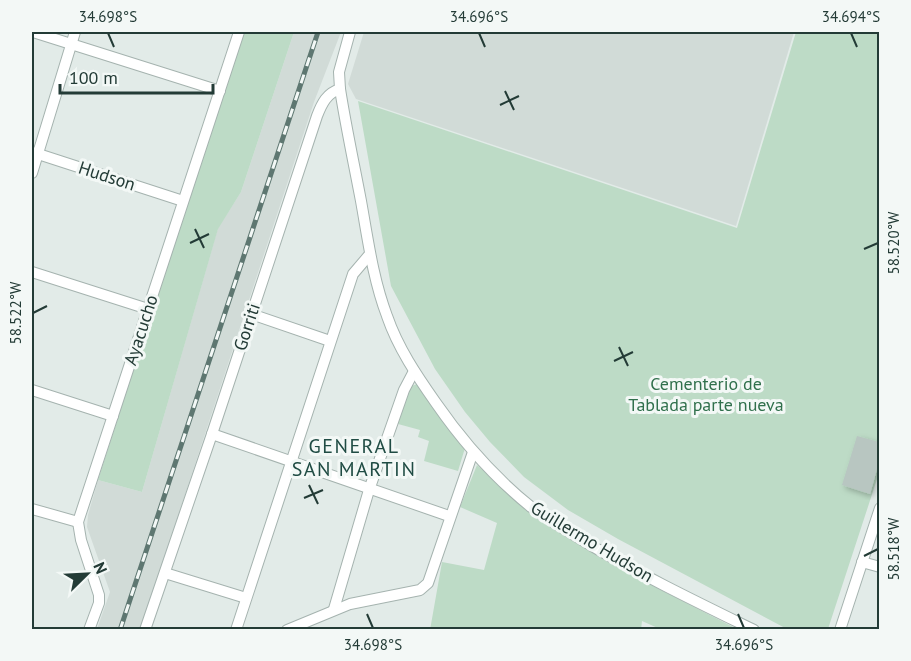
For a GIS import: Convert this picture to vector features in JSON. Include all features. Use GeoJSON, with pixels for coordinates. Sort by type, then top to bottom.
{"type":"FeatureCollection","features":[{"type":"Feature","properties":{"kind":"street"},"geometry":{"type":"LineString","coordinates":[[33,32],[220,91]]}},
{"type":"Feature","properties":{"kind":"street"},"geometry":{"type":"LineString","coordinates":[[32,173],[35,153],[75,32]]}},
{"type":"Feature","properties":{"kind":"street","name":"Ayacucho"},"geometry":{"type":"LineString","coordinates":[[78,522],[239,32]]}},
{"type":"Feature","properties":{"kind":"street"},"geometry":{"type":"LineString","coordinates":[[340,89],[339,72],[350,32]]}},
{"type":"Feature","properties":{"kind":"street","name":"Guillermo Hudson"},"geometry":{"type":"LineString","coordinates":[[340,89],[369,254],[387,317],[414,371],[473,452],[508,488],[532,508],[635,571],[754,630]]}},
{"type":"Feature","properties":{"kind":"street","name":"Gorriti"},"geometry":{"type":"LineString","coordinates":[[145,630],[317,116],[325,100],[332,92],[340,89]]}},
{"type":"Feature","properties":{"kind":"street","name":"Hudson"},"geometry":{"type":"LineString","coordinates":[[35,153],[183,201]]}},
{"type":"Feature","properties":{"kind":"street"},"geometry":{"type":"LineString","coordinates":[[236,630],[353,274],[369,254]]}},
{"type":"Feature","properties":{"kind":"street"},"geometry":{"type":"LineString","coordinates":[[32,272],[148,309]]}},
{"type":"Feature","properties":{"kind":"street"},"geometry":{"type":"LineString","coordinates":[[251,314],[330,341]]}},
{"type":"Feature","properties":{"kind":"street"},"geometry":{"type":"LineString","coordinates":[[334,609],[369,490],[404,390],[414,371]]}},
{"type":"Feature","properties":{"kind":"street"},"geometry":{"type":"LineString","coordinates":[[32,390],[113,416]]}},
{"type":"Feature","properties":{"kind":"street"},"geometry":{"type":"LineString","coordinates":[[212,434],[449,516]]}},
{"type":"Feature","properties":{"kind":"street"},"geometry":{"type":"LineString","coordinates":[[287,630],[334,609],[420,590],[428,583],[449,516],[473,452]]}},
{"type":"Feature","properties":{"kind":"street"},"geometry":{"type":"LineString","coordinates":[[32,508],[78,522],[81,540],[99,595],[99,603],[89,630]]}},
{"type":"Feature","properties":{"kind":"street"},"geometry":{"type":"LineString","coordinates":[[840,630],[879,508]]}},
{"type":"Feature","properties":{"kind":"street"},"geometry":{"type":"LineString","coordinates":[[862,562],[879,567]]}},
{"type":"Feature","properties":{"kind":"street"},"geometry":{"type":"LineString","coordinates":[[165,573],[246,598]]}},
{"type":"Feature","properties":{"kind":"shaded area"},"geometry":{"type":"Polygon","coordinates":[[[294,32],[341,32],[314,102],[141,629],[97,629],[110,592],[87,527],[98,480],[142,492],[218,228],[241,192],[294,32]]]}},
{"type":"Feature","properties":{"kind":"shaded area"},"geometry":{"type":"Polygon","coordinates":[[[364,32],[794,32],[736,226],[356,99],[348,84],[364,32]]]}},
{"type":"Feature","properties":{"kind":"green space"},"geometry":{"type":"Polygon","coordinates":[[[242,32],[294,32],[241,192],[218,229],[142,492],[98,480],[242,32]]]}},
{"type":"Feature","properties":{"kind":"green space","name":"Cementerio de Tablada parte nueva"},"geometry":{"type":"Polygon","coordinates":[[[796,32],[879,32],[879,473],[828,629],[787,629],[618,539],[568,510],[524,477],[490,442],[465,412],[435,369],[391,286],[358,101],[737,228],[796,32]]]}},
{"type":"Feature","properties":{"kind":"green space"},"geometry":{"type":"Polygon","coordinates":[[[417,384],[465,448],[458,471],[424,461],[429,441],[418,437],[420,430],[398,424],[409,387],[417,384]]]}},
{"type":"Feature","properties":{"kind":"green space"},"geometry":{"type":"Polygon","coordinates":[[[477,465],[538,517],[624,571],[737,629],[660,629],[642,621],[641,630],[430,630],[442,562],[484,570],[497,523],[460,507],[477,465]]]}},
{"type":"Feature","properties":{"kind":"building"},"geometry":{"type":"Polygon","coordinates":[[[857,436],[879,442],[879,462],[870,494],[842,485],[857,436]]]}},
{"type":"Feature","properties":{"kind":"railway"},"geometry":{"type":"LineString","coordinates":[[120,630],[318,32]]}},
{"type":"Feature","properties":{"kind":"district","name":"GENERAL SAN MARTIN"},"geometry":{"type":"Point","coordinates":[354,458]}}]}
